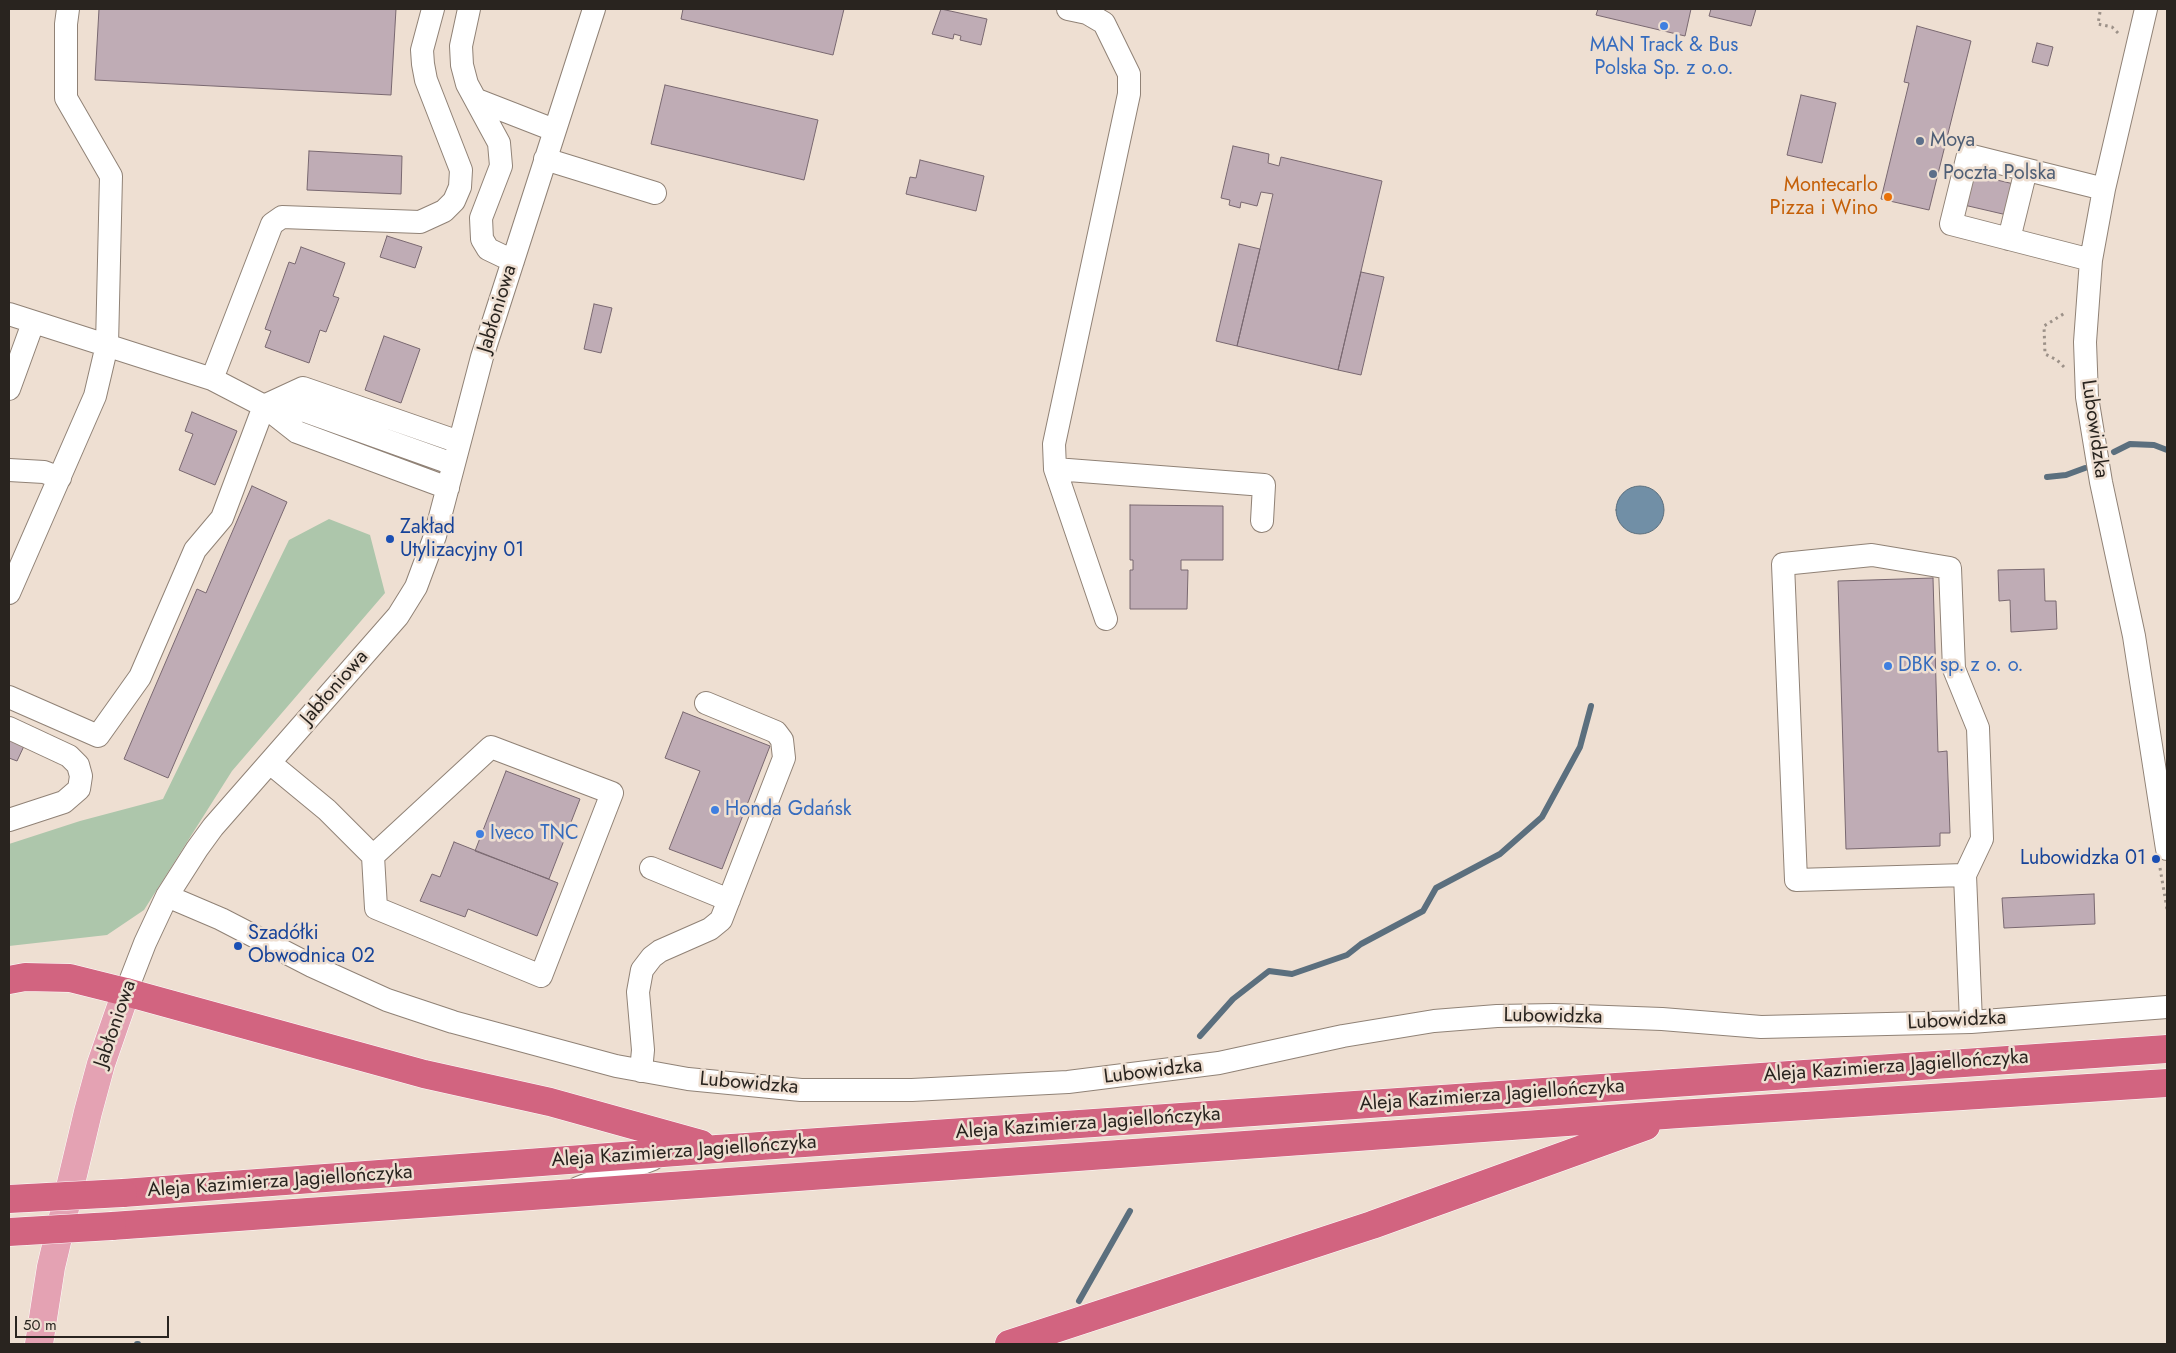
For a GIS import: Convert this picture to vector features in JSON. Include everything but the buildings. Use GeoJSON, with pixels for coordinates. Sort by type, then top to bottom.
{"type":"FeatureCollection","features":[{"type":"Feature","properties":{"kind":"highway"},"geometry":{"type":"LineString","coordinates":[[9,980],[25,977],[70,978],[424,1074],[550,1102],[717,1149]]}},
{"type":"Feature","properties":{"kind":"highway","name":"Aleja Kazimierza Jagiellończyka"},"geometry":{"type":"LineString","coordinates":[[9,1199],[123,1193],[717,1149],[2167,1049]]}},
{"type":"Feature","properties":{"kind":"highway","name":"Aleja Kazimierza Jagiellończyka"},"geometry":{"type":"LineString","coordinates":[[9,1232],[557,1196],[1679,1114],[2167,1083]]}},
{"type":"Feature","properties":{"kind":"highway"},"geometry":{"type":"LineString","coordinates":[[1009,1344],[1372,1225],[1679,1114]]}},
{"type":"Feature","properties":{"kind":"main road","name":"Jabłoniowa"},"geometry":{"type":"LineString","coordinates":[[40,1344],[51,1268],[88,1112],[101,1064],[126,992]]}},
{"type":"Feature","properties":{"kind":"street"},"geometry":{"type":"LineString","coordinates":[[9,593],[95,396],[107,345],[111,176],[66,98],[66,24],[68,9]]}},
{"type":"Feature","properties":{"kind":"street"},"geometry":{"type":"LineString","coordinates":[[212,379],[272,224],[282,217],[420,222],[444,211],[454,200],[460,187],[460,170],[426,80],[423,64],[422,50],[432,9]]}},
{"type":"Feature","properties":{"kind":"street"},"geometry":{"type":"LineString","coordinates":[[470,9],[461,46],[462,65],[467,84],[499,143],[501,166],[481,218],[482,239],[488,249],[513,261]]}},
{"type":"Feature","properties":{"kind":"street","name":"Jabłoniowa"},"geometry":{"type":"LineString","coordinates":[[126,992],[145,943],[167,896],[213,827],[398,616],[416,587],[435,536],[482,357],[594,9]]}},
{"type":"Feature","properties":{"kind":"street"},"geometry":{"type":"LineString","coordinates":[[1068,9],[1088,13],[1104,23],[1129,74],[1129,94],[1054,444],[1055,469],[1106,619]]}},
{"type":"Feature","properties":{"kind":"street","name":"Lubowidzka"},"geometry":{"type":"LineString","coordinates":[[2146,9],[2104,189],[2090,260],[2086,342],[2087,397],[2101,482],[2162,780],[2167,850]]}},
{"type":"Feature","properties":{"kind":"street"},"geometry":{"type":"LineString","coordinates":[[477,100],[554,130]]}},
{"type":"Feature","properties":{"kind":"street"},"geometry":{"type":"LineString","coordinates":[[2090,260],[1951,224],[1968,155],[2104,189]]}},
{"type":"Feature","properties":{"kind":"street"},"geometry":{"type":"LineString","coordinates":[[545,159],[655,193]]}},
{"type":"Feature","properties":{"kind":"street"},"geometry":{"type":"LineString","coordinates":[[2009,239],[2026,170]]}},
{"type":"Feature","properties":{"kind":"street"},"geometry":{"type":"LineString","coordinates":[[9,314],[212,379],[264,406],[297,432],[448,488]]}},
{"type":"Feature","properties":{"kind":"street"},"geometry":{"type":"LineString","coordinates":[[9,389],[33,323]]}},
{"type":"Feature","properties":{"kind":"street"},"geometry":{"type":"LineString","coordinates":[[9,697],[98,736],[140,677],[195,550],[222,518],[264,406],[303,388],[459,442]]}},
{"type":"Feature","properties":{"kind":"street"},"geometry":{"type":"LineString","coordinates":[[264,406],[299,409],[453,464]]}},
{"type":"Feature","properties":{"kind":"street"},"geometry":{"type":"LineString","coordinates":[[1055,469],[1264,485],[1262,521]]}},
{"type":"Feature","properties":{"kind":"street"},"geometry":{"type":"LineString","coordinates":[[9,470],[44,472],[60,478]]}},
{"type":"Feature","properties":{"kind":"street"},"geometry":{"type":"LineString","coordinates":[[1964,875],[1796,880],[1784,564],[1872,555],[1950,568],[1954,668],[1978,728],[1982,839],[1964,875],[1971,1022]]}},
{"type":"Feature","properties":{"kind":"street"},"geometry":{"type":"LineString","coordinates":[[641,1071],[643,1050],[638,992],[642,970],[652,957],[660,951],[717,924],[729,900],[784,758],[782,740],[776,732],[706,703]]}},
{"type":"Feature","properties":{"kind":"street"},"geometry":{"type":"LineString","coordinates":[[9,728],[69,756],[78,765],[81,776],[79,789],[64,802],[9,820]]}},
{"type":"Feature","properties":{"kind":"street"},"geometry":{"type":"LineString","coordinates":[[270,763],[327,810],[373,856],[376,908],[541,976],[612,793],[491,747],[373,856]]}},
{"type":"Feature","properties":{"kind":"street"},"geometry":{"type":"LineString","coordinates":[[651,868],[729,900]]}},
{"type":"Feature","properties":{"kind":"street","name":"Lubowidzka"},"geometry":{"type":"LineString","coordinates":[[167,896],[225,921],[312,966],[387,1000],[513,1040],[641,1071],[688,1079],[800,1090],[961,1088],[1068,1082],[1168,1071],[1265,1054],[1342,1036],[1434,1021],[1497,1016],[1554,1015],[1662,1019],[1761,1027],[1971,1022],[2167,1007]]}},
{"type":"Feature","properties":{"kind":"street"},"geometry":{"type":"LineString","coordinates":[[557,1196],[668,1153]]}},
{"type":"Feature","properties":{"kind":"street"},"geometry":{"type":"LineString","coordinates":[[555,1161],[670,1187]]}},
{"type":"Feature","properties":{"kind":"path"},"geometry":{"type":"LineString","coordinates":[[2044,326],[2045,354]]}},
{"type":"Feature","properties":{"kind":"green space"},"geometry":{"type":"Polygon","coordinates":[[[329,519],[370,535],[385,593],[232,771],[144,910],[107,935],[9,946],[9,844],[80,821],[163,799],[289,540],[329,519]]]}},
{"type":"Feature","properties":{"kind":"water"},"geometry":{"type":"Polygon","coordinates":[[[1635,486],[1645,486],[1654,490],[1660,496],[1663,501],[1663,519],[1654,530],[1645,534],[1635,534],[1626,530],[1620,524],[1616,515],[1616,505],[1620,496],[1626,490],[1635,486]]]}},
{"type":"Feature","properties":{"kind":"waterway"},"geometry":{"type":"LineString","coordinates":[[2114,452],[2130,444],[2154,445],[2167,450]]}},
{"type":"Feature","properties":{"kind":"waterway"},"geometry":{"type":"LineString","coordinates":[[2047,477],[2066,475],[2085,468]]}},
{"type":"Feature","properties":{"kind":"waterway"},"geometry":{"type":"LineString","coordinates":[[1200,1036],[1233,999],[1269,971],[1292,974],[1347,955],[1361,944],[1423,911],[1436,888],[1500,854],[1542,817],[1580,747],[1591,706]]}},
{"type":"Feature","properties":{"kind":"waterway"},"geometry":{"type":"LineString","coordinates":[[1079,1301],[1130,1211]]}},
{"type":"Feature","properties":{"kind":"place","name":"MAN Track & Bus Polska Sp. z o.o."},"geometry":{"type":"Point","coordinates":[1664,26]}},
{"type":"Feature","properties":{"kind":"place","name":"Moya"},"geometry":{"type":"Point","coordinates":[1920,141]}},
{"type":"Feature","properties":{"kind":"place","name":"Poczta Polska"},"geometry":{"type":"Point","coordinates":[1933,174]}},
{"type":"Feature","properties":{"kind":"place","name":"Montecarlo Pizza i Wino"},"geometry":{"type":"Point","coordinates":[1888,197]}},
{"type":"Feature","properties":{"kind":"place","name":"Zakład Utylizacyjny 01"},"geometry":{"type":"Point","coordinates":[390,539]}},
{"type":"Feature","properties":{"kind":"place","name":"DBK sp. z o. o."},"geometry":{"type":"Point","coordinates":[1888,666]}},
{"type":"Feature","properties":{"kind":"place","name":"Honda Gdańsk"},"geometry":{"type":"Point","coordinates":[715,810]}},
{"type":"Feature","properties":{"kind":"place","name":"Iveco TNC"},"geometry":{"type":"Point","coordinates":[480,834]}},
{"type":"Feature","properties":{"kind":"place","name":"Lubowidzka 01"},"geometry":{"type":"Point","coordinates":[2156,859]}},
{"type":"Feature","properties":{"kind":"place","name":"Szadółki Obwodnica 02"},"geometry":{"type":"Point","coordinates":[238,946]}}]}
